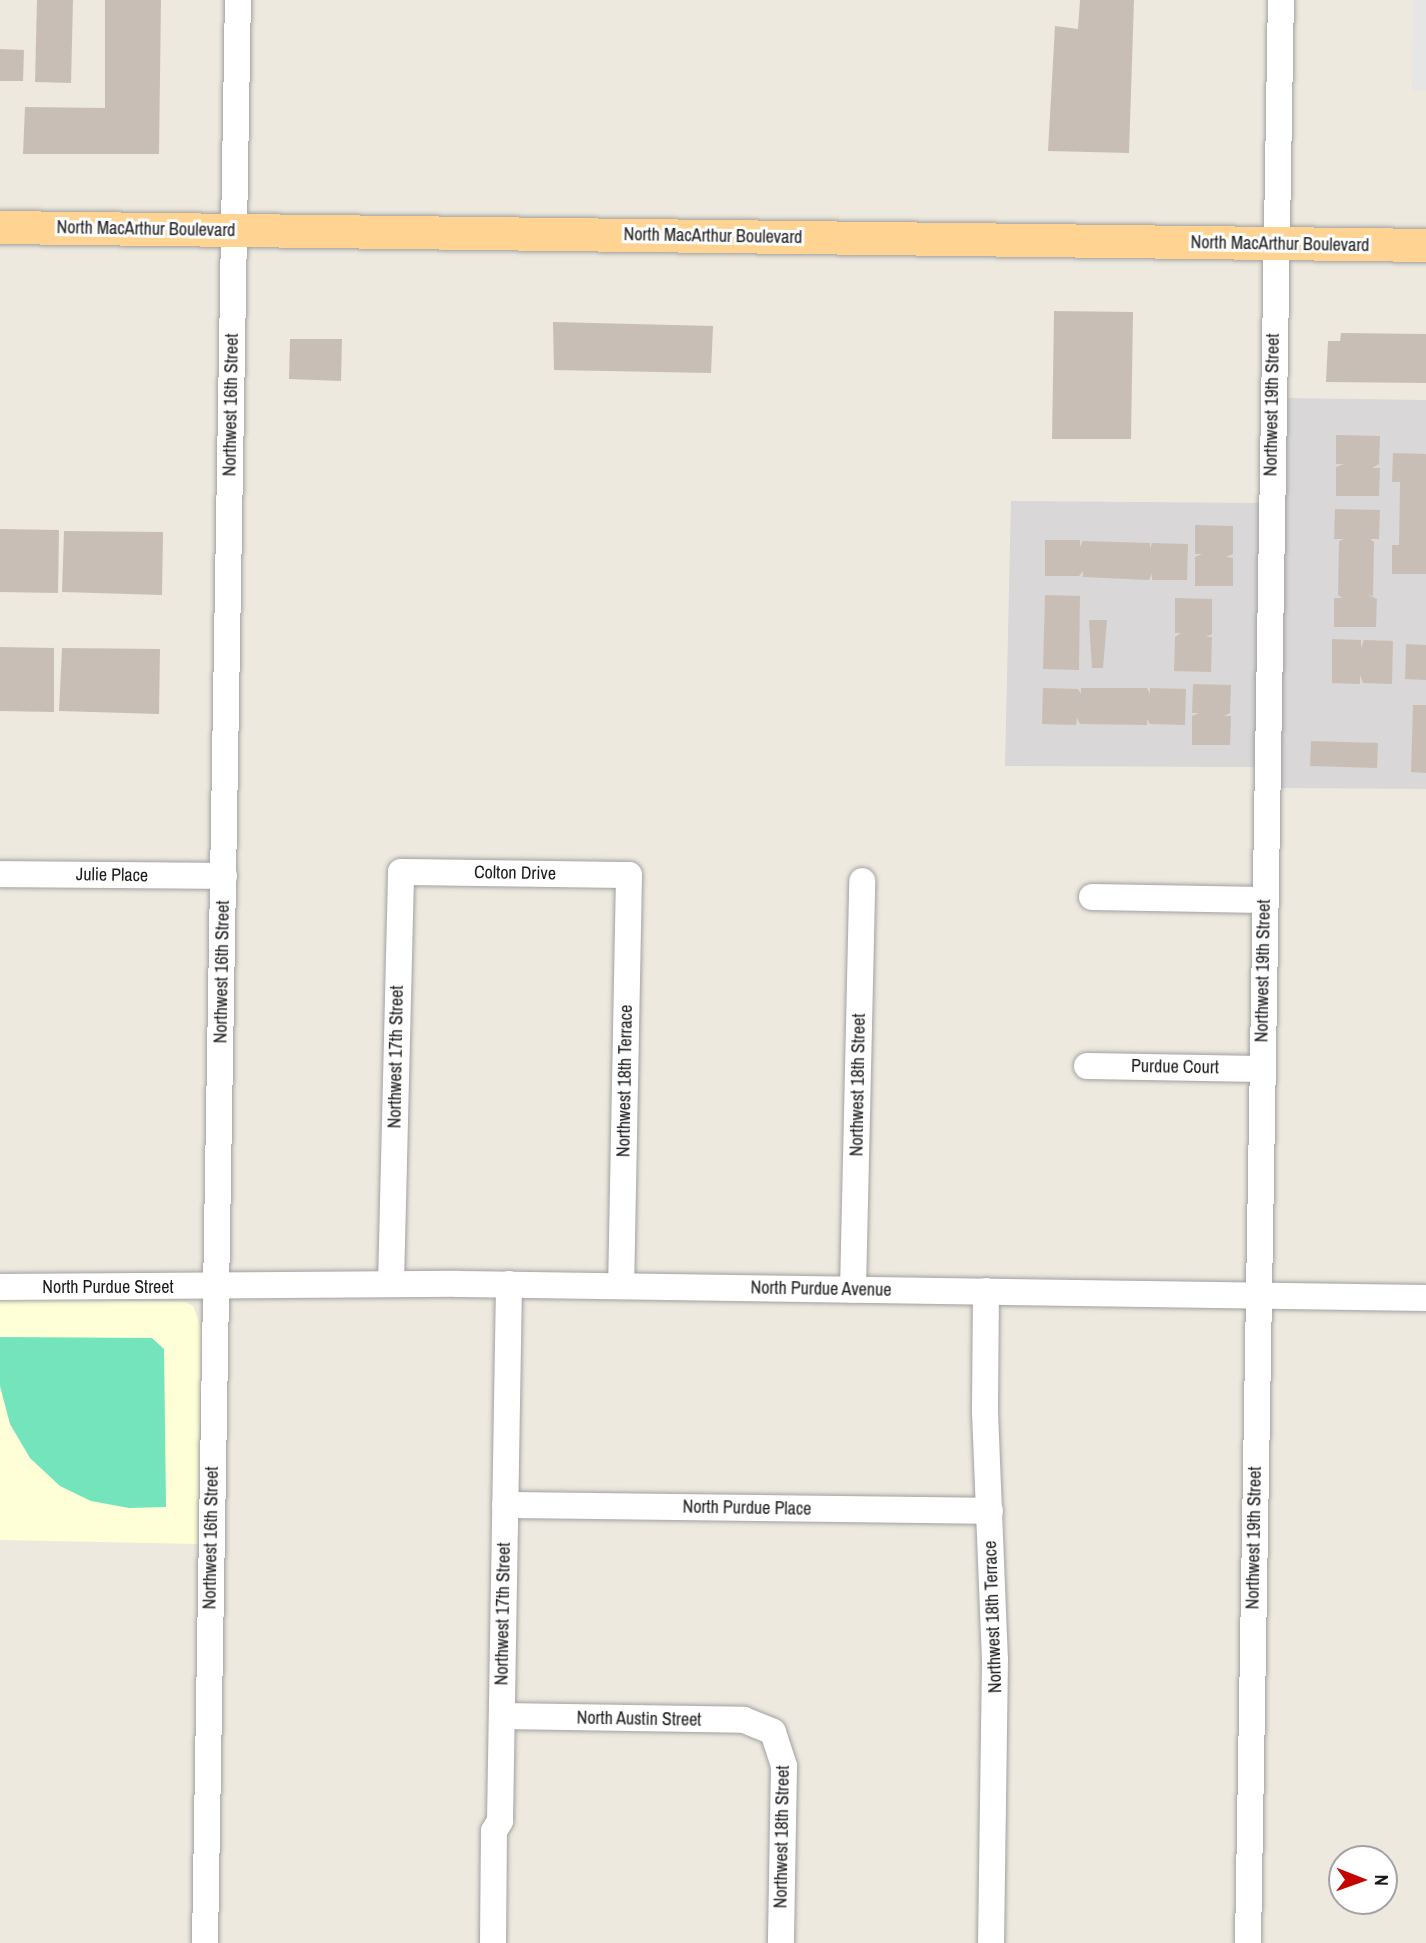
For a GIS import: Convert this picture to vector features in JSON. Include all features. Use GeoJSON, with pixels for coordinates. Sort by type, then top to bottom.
{"type":"FeatureCollection","features":[{"type":"Feature","properties":{"kind":"main road","name":"North MacArthur Boulevard"},"geometry":{"type":"LineString","coordinates":[[0,227],[1426,245]]}},
{"type":"Feature","properties":{"kind":"street","name":"Northwest 16th Street"},"geometry":{"type":"LineString","coordinates":[[205,1943],[237,0]]}},
{"type":"Feature","properties":{"kind":"street","name":"Northwest 19th Street"},"geometry":{"type":"LineString","coordinates":[[1248,1943],[1274,243],[1281,0]]}},
{"type":"Feature","properties":{"kind":"street","name":"Colton Drive"},"geometry":{"type":"LineString","coordinates":[[401,872],[629,875]]}},
{"type":"Feature","properties":{"kind":"street","name":"Northwest 17th Street"},"geometry":{"type":"LineString","coordinates":[[391,1284],[401,872]]}},
{"type":"Feature","properties":{"kind":"street","name":"Julie Place"},"geometry":{"type":"LineString","coordinates":[[0,874],[224,876]]}},
{"type":"Feature","properties":{"kind":"street","name":"Northwest 18th Terrace"},"geometry":{"type":"LineString","coordinates":[[621,1286],[629,875]]}},
{"type":"Feature","properties":{"kind":"street","name":"Northwest 18th Street"},"geometry":{"type":"LineString","coordinates":[[853,1290],[862,881]]}},
{"type":"Feature","properties":{"kind":"street"},"geometry":{"type":"LineString","coordinates":[[1092,897],[1264,900]]}},
{"type":"Feature","properties":{"kind":"street","name":"Purdue Court"},"geometry":{"type":"LineString","coordinates":[[1087,1066],[1262,1069]]}},
{"type":"Feature","properties":{"kind":"street","name":"Northwest 17th Street"},"geometry":{"type":"LineString","coordinates":[[493,1943],[502,1716],[509,1284]]}},
{"type":"Feature","properties":{"kind":"street","name":"North Purdue Avenue"},"geometry":{"type":"LineString","coordinates":[[216,1286],[509,1284],[1426,1298]]}},
{"type":"Feature","properties":{"kind":"street","name":"North Purdue Street"},"geometry":{"type":"LineString","coordinates":[[0,1287],[216,1286]]}},
{"type":"Feature","properties":{"kind":"street","name":"Northwest 18th Terrace"},"geometry":{"type":"LineString","coordinates":[[986,1291],[989,1511],[995,1659],[991,1943]]}},
{"type":"Feature","properties":{"kind":"street","name":"North Purdue Place"},"geometry":{"type":"LineString","coordinates":[[505,1505],[989,1511]]}},
{"type":"Feature","properties":{"kind":"street","name":"North Austin Street"},"geometry":{"type":"LineString","coordinates":[[502,1716],[744,1720],[774,1732]]}},
{"type":"Feature","properties":{"kind":"street","name":"Northwest 18th Street"},"geometry":{"type":"LineString","coordinates":[[774,1732],[783,1766],[781,1943]]}},
{"type":"Feature","properties":{"kind":"shaded area"},"geometry":{"type":"Polygon","coordinates":[[[1413,0],[1426,0],[1426,90],[1412,90],[1413,0]]]}},
{"type":"Feature","properties":{"kind":"shaded area"},"geometry":{"type":"Polygon","coordinates":[[[1282,398],[1426,400],[1426,789],[1275,788],[1282,398]]]}},
{"type":"Feature","properties":{"kind":"shaded area"},"geometry":{"type":"Polygon","coordinates":[[[1011,501],[1259,503],[1256,767],[1005,766],[1011,501]]]}},
{"type":"Feature","properties":{"kind":"shaded area"},"geometry":{"type":"Polygon","coordinates":[[[0,1299],[186,1302],[193,1306],[201,1328],[198,1544],[0,1540],[0,1299]]]}},
{"type":"Feature","properties":{"kind":"green space"},"geometry":{"type":"Polygon","coordinates":[[[0,1337],[152,1338],[164,1349],[166,1507],[129,1508],[91,1501],[60,1486],[30,1458],[10,1424],[0,1386],[0,1337]]]}},
{"type":"Feature","properties":{"kind":"building"},"geometry":{"type":"Polygon","coordinates":[[[37,0],[73,0],[71,83],[35,82],[37,0]]]}},
{"type":"Feature","properties":{"kind":"building"},"geometry":{"type":"Polygon","coordinates":[[[105,0],[161,0],[159,154],[23,154],[25,107],[105,108],[105,0]]]}},
{"type":"Feature","properties":{"kind":"building"},"geometry":{"type":"Polygon","coordinates":[[[1080,0],[1134,0],[1129,153],[1048,151],[1055,26],[1078,29],[1080,0]]]}},
{"type":"Feature","properties":{"kind":"building"},"geometry":{"type":"Polygon","coordinates":[[[0,49],[24,50],[23,81],[0,81],[0,49]]]}},
{"type":"Feature","properties":{"kind":"building"},"geometry":{"type":"Polygon","coordinates":[[[1054,311],[1133,312],[1131,439],[1052,439],[1054,311]]]}},
{"type":"Feature","properties":{"kind":"building"},"geometry":{"type":"Polygon","coordinates":[[[553,322],[713,326],[711,373],[554,370],[553,322]]]}},
{"type":"Feature","properties":{"kind":"building"},"geometry":{"type":"Polygon","coordinates":[[[1341,333],[1426,334],[1426,383],[1326,382],[1328,341],[1340,341],[1341,333]]]}},
{"type":"Feature","properties":{"kind":"building"},"geometry":{"type":"Polygon","coordinates":[[[290,339],[342,339],[341,381],[289,379],[290,339]]]}},
{"type":"Feature","properties":{"kind":"building"},"geometry":{"type":"Polygon","coordinates":[[[1336,435],[1380,436],[1379,464],[1372,468],[1380,468],[1379,496],[1336,496],[1336,467],[1344,464],[1336,464],[1336,435]]]}},
{"type":"Feature","properties":{"kind":"building"},"geometry":{"type":"Polygon","coordinates":[[[1393,453],[1426,454],[1426,574],[1392,574],[1392,545],[1399,545],[1400,482],[1392,482],[1393,453]]]}},
{"type":"Feature","properties":{"kind":"building"},"geometry":{"type":"Polygon","coordinates":[[[1335,509],[1380,510],[1379,539],[1370,539],[1374,542],[1373,596],[1368,595],[1377,599],[1376,627],[1334,627],[1334,598],[1342,598],[1338,595],[1339,541],[1344,539],[1334,539],[1335,509]]]}},
{"type":"Feature","properties":{"kind":"building"},"geometry":{"type":"Polygon","coordinates":[[[1195,525],[1233,526],[1233,554],[1226,557],[1233,558],[1233,586],[1195,586],[1195,557],[1202,554],[1195,554],[1195,525]]]}},
{"type":"Feature","properties":{"kind":"building"},"geometry":{"type":"Polygon","coordinates":[[[0,529],[59,530],[58,593],[0,592],[0,529]]]}},
{"type":"Feature","properties":{"kind":"building"},"geometry":{"type":"Polygon","coordinates":[[[64,531],[163,532],[162,595],[62,592],[64,531]]]}},
{"type":"Feature","properties":{"kind":"building"},"geometry":{"type":"Polygon","coordinates":[[[1045,540],[1080,540],[1080,547],[1083,541],[1150,543],[1150,549],[1152,543],[1188,544],[1187,580],[1152,580],[1152,574],[1149,580],[1083,577],[1083,571],[1079,576],[1045,576],[1045,540]]]}},
{"type":"Feature","properties":{"kind":"building"},"geometry":{"type":"Polygon","coordinates":[[[1045,595],[1080,596],[1079,670],[1043,669],[1045,595]]]}},
{"type":"Feature","properties":{"kind":"building"},"geometry":{"type":"Polygon","coordinates":[[[1175,598],[1212,599],[1212,634],[1206,637],[1212,637],[1211,672],[1174,671],[1175,637],[1181,633],[1175,633],[1175,598]]]}},
{"type":"Feature","properties":{"kind":"building"},"geometry":{"type":"Polygon","coordinates":[[[1089,620],[1107,620],[1103,668],[1092,668],[1089,620]]]}},
{"type":"Feature","properties":{"kind":"building"},"geometry":{"type":"Polygon","coordinates":[[[1332,639],[1361,640],[1361,648],[1364,640],[1393,641],[1392,684],[1363,683],[1360,675],[1360,684],[1332,683],[1332,639]]]}},
{"type":"Feature","properties":{"kind":"building"},"geometry":{"type":"Polygon","coordinates":[[[1406,644],[1426,645],[1426,680],[1405,679],[1406,644]]]}},
{"type":"Feature","properties":{"kind":"building"},"geometry":{"type":"Polygon","coordinates":[[[0,647],[54,648],[54,712],[0,711],[0,647]]]}},
{"type":"Feature","properties":{"kind":"building"},"geometry":{"type":"Polygon","coordinates":[[[62,648],[160,649],[159,714],[59,711],[62,648]]]}},
{"type":"Feature","properties":{"kind":"building"},"geometry":{"type":"Polygon","coordinates":[[[1193,684],[1231,685],[1230,713],[1224,716],[1231,716],[1230,745],[1192,745],[1192,716],[1199,713],[1192,713],[1193,684]]]}},
{"type":"Feature","properties":{"kind":"building"},"geometry":{"type":"Polygon","coordinates":[[[1043,688],[1078,689],[1081,694],[1081,688],[1147,688],[1150,694],[1150,688],[1186,689],[1185,725],[1150,724],[1147,719],[1147,725],[1080,724],[1077,718],[1076,725],[1042,724],[1043,688]]]}},
{"type":"Feature","properties":{"kind":"building"},"geometry":{"type":"Polygon","coordinates":[[[1413,705],[1426,705],[1426,773],[1411,772],[1413,705]]]}},
{"type":"Feature","properties":{"kind":"building"},"geometry":{"type":"Polygon","coordinates":[[[1311,741],[1378,743],[1377,768],[1310,766],[1311,741]]]}}]}
